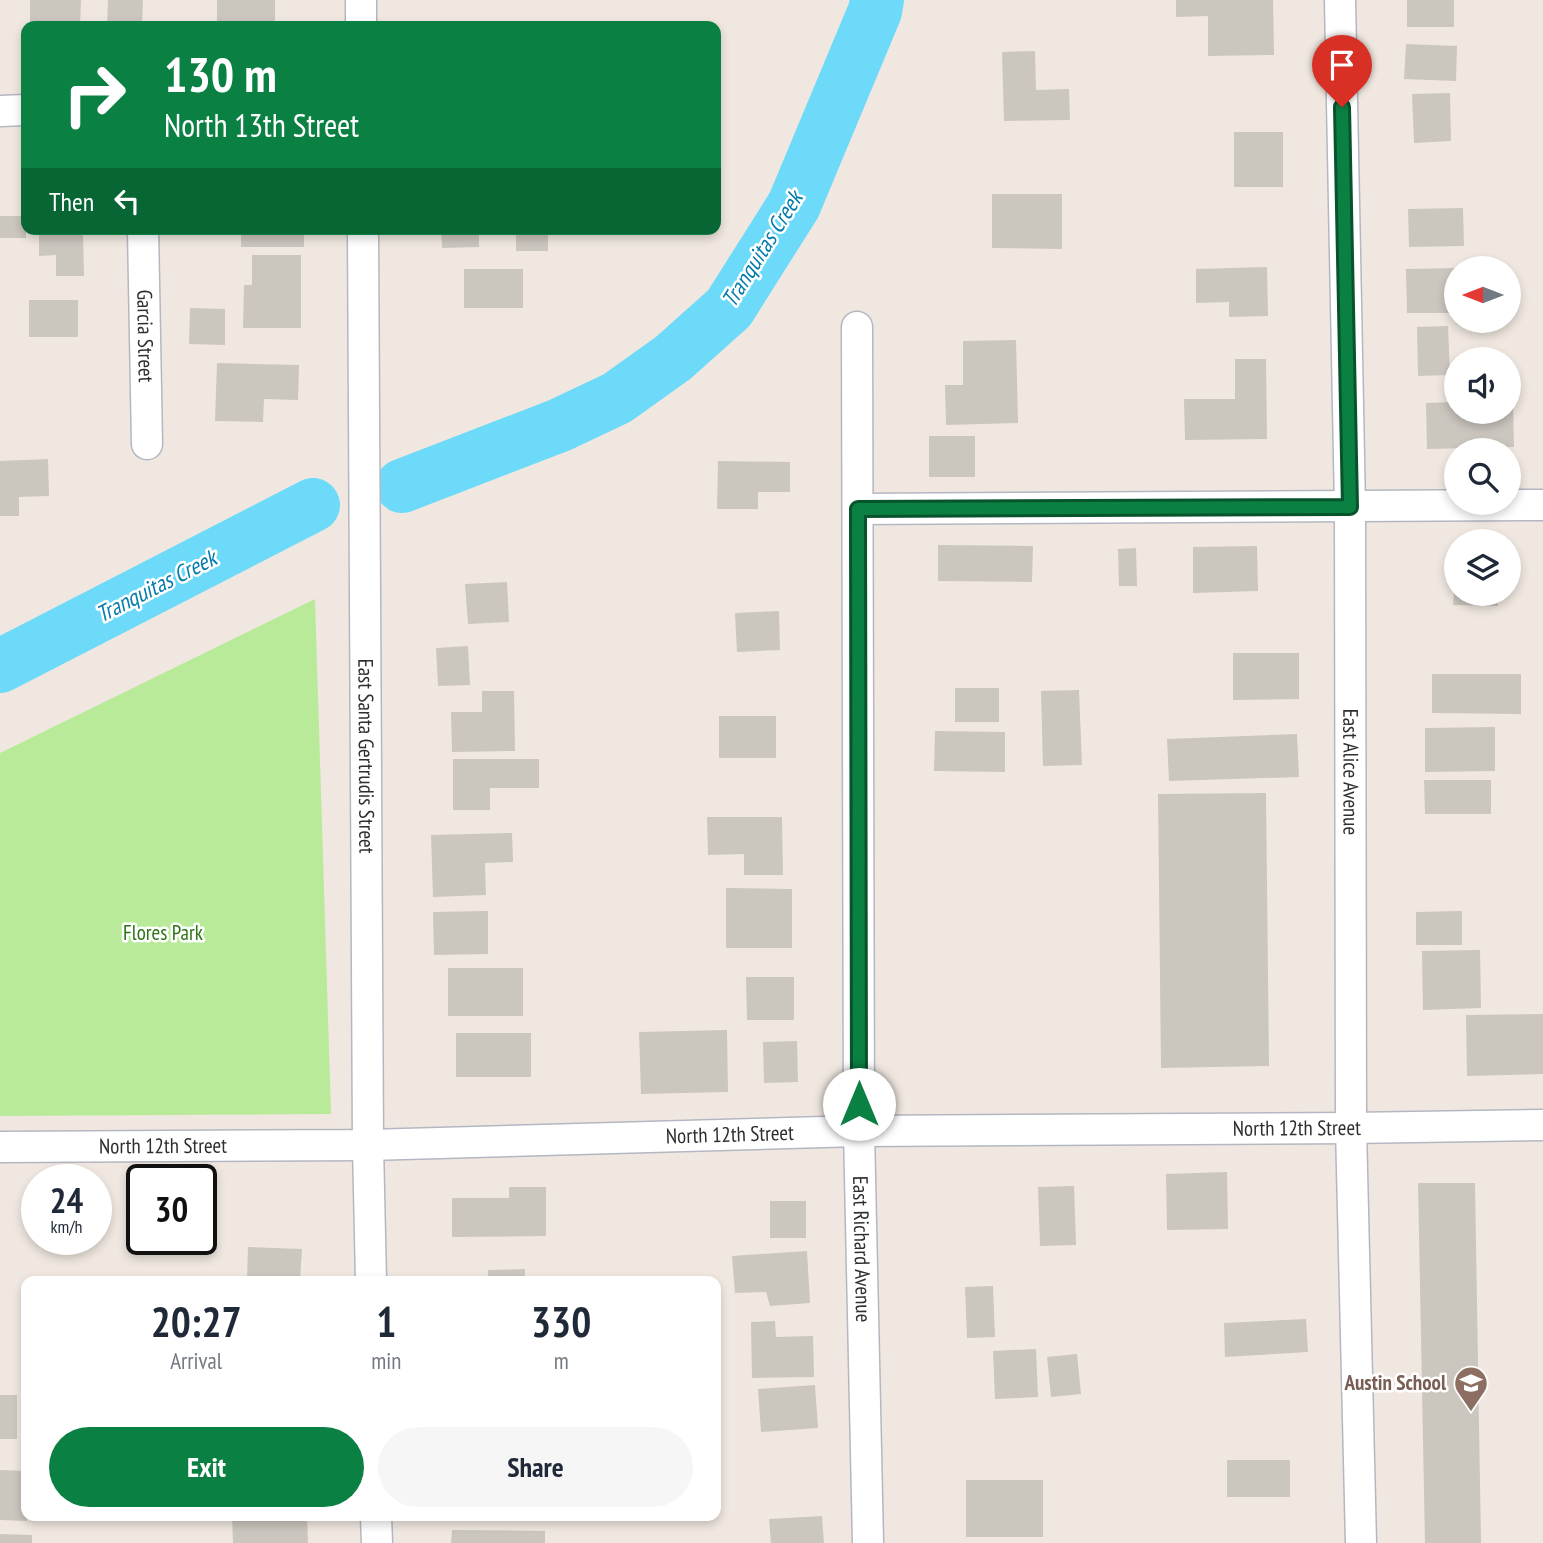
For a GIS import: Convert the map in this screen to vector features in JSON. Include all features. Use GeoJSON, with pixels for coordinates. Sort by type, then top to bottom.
{"type":"FeatureCollection","features":[{"type":"Feature","properties":{"kind":"street"},"geometry":{"type":"LineString","coordinates":[[361,0],[361,21]]}},
{"type":"Feature","properties":{"kind":"street","name":"East Alice Avenue"},"geometry":{"type":"LineString","coordinates":[[1340,0],[1350,507],[1351,1128],[1361,1543]]}},
{"type":"Feature","properties":{"kind":"street"},"geometry":{"type":"LineString","coordinates":[[0,111],[21,110]]}},
{"type":"Feature","properties":{"kind":"street","name":"Garcia Street"},"geometry":{"type":"LineString","coordinates":[[143,235],[147,444]]}},
{"type":"Feature","properties":{"kind":"street","name":"East Santa Gertrudis Street"},"geometry":{"type":"LineString","coordinates":[[363,235],[371,1276]]}},
{"type":"Feature","properties":{"kind":"street","name":"East Richard Avenue"},"geometry":{"type":"LineString","coordinates":[[857,327],[859,1131],[868,1543]]}},
{"type":"Feature","properties":{"kind":"street"},"geometry":{"type":"LineString","coordinates":[[858,509],[1543,505]]}},
{"type":"Feature","properties":{"kind":"street","name":"North 12th Street"},"geometry":{"type":"LineString","coordinates":[[0,1147],[368,1145],[859,1131],[1543,1125]]}},
{"type":"Feature","properties":{"kind":"street"},"geometry":{"type":"LineString","coordinates":[[376,1521],[377,1543]]}},
{"type":"Feature","properties":{"kind":"green space","name":"Flores Park"},"geometry":{"type":"Polygon","coordinates":[[[315,599],[331,1114],[0,1116],[0,753],[315,599]]]}},
{"type":"Feature","properties":{"kind":"building"},"geometry":{"type":"Polygon","coordinates":[[[30,0],[81,0],[80,21],[30,21],[30,0]]]}},
{"type":"Feature","properties":{"kind":"building"},"geometry":{"type":"Polygon","coordinates":[[[108,0],[143,0],[142,21],[107,21],[108,0]]]}},
{"type":"Feature","properties":{"kind":"building"},"geometry":{"type":"Polygon","coordinates":[[[217,0],[275,0],[275,21],[217,21],[217,0]]]}},
{"type":"Feature","properties":{"kind":"building"},"geometry":{"type":"Polygon","coordinates":[[[1176,0],[1273,0],[1274,55],[1208,56],[1208,16],[1176,17],[1176,0]]]}},
{"type":"Feature","properties":{"kind":"building"},"geometry":{"type":"Polygon","coordinates":[[[1407,0],[1454,0],[1454,27],[1407,27],[1407,0]]]}},
{"type":"Feature","properties":{"kind":"building"},"geometry":{"type":"Polygon","coordinates":[[[1406,44],[1457,46],[1456,81],[1404,79],[1406,44]]]}},
{"type":"Feature","properties":{"kind":"building"},"geometry":{"type":"Polygon","coordinates":[[[1035,51],[1036,90],[1069,89],[1070,120],[1004,121],[1002,52],[1035,51]]]}},
{"type":"Feature","properties":{"kind":"building"},"geometry":{"type":"Polygon","coordinates":[[[1450,93],[1451,141],[1414,143],[1412,94],[1450,93]]]}},
{"type":"Feature","properties":{"kind":"building"},"geometry":{"type":"Polygon","coordinates":[[[1234,132],[1283,132],[1283,187],[1234,187],[1234,132]]]}},
{"type":"Feature","properties":{"kind":"building"},"geometry":{"type":"Polygon","coordinates":[[[992,194],[1062,194],[1062,249],[992,248],[992,194]]]}},
{"type":"Feature","properties":{"kind":"building"},"geometry":{"type":"Polygon","coordinates":[[[1463,208],[1464,246],[1409,247],[1408,209],[1463,208]]]}},
{"type":"Feature","properties":{"kind":"building"},"geometry":{"type":"Polygon","coordinates":[[[0,216],[21,216],[21,235],[26,235],[26,238],[0,238],[0,216]]]}},
{"type":"Feature","properties":{"kind":"building"},"geometry":{"type":"Polygon","coordinates":[[[39,235],[83,235],[84,276],[56,276],[56,255],[39,256],[39,235]]]}},
{"type":"Feature","properties":{"kind":"building"},"geometry":{"type":"Polygon","coordinates":[[[241,235],[304,235],[304,247],[241,247],[241,235]]]}},
{"type":"Feature","properties":{"kind":"building"},"geometry":{"type":"Polygon","coordinates":[[[441,235],[479,235],[479,247],[442,248],[441,235]]]}},
{"type":"Feature","properties":{"kind":"building"},"geometry":{"type":"Polygon","coordinates":[[[516,235],[548,235],[548,251],[516,251],[516,235]]]}},
{"type":"Feature","properties":{"kind":"building"},"geometry":{"type":"Polygon","coordinates":[[[252,255],[301,255],[301,328],[243,328],[244,285],[252,285],[252,255]]]}},
{"type":"Feature","properties":{"kind":"building"},"geometry":{"type":"Polygon","coordinates":[[[1267,267],[1268,316],[1229,317],[1229,302],[1196,303],[1196,269],[1267,267]]]}},
{"type":"Feature","properties":{"kind":"building"},"geometry":{"type":"Polygon","coordinates":[[[1444,268],[1444,313],[1407,313],[1406,269],[1444,268]]]}},
{"type":"Feature","properties":{"kind":"building"},"geometry":{"type":"Polygon","coordinates":[[[464,269],[523,269],[523,308],[464,308],[464,269]]]}},
{"type":"Feature","properties":{"kind":"building"},"geometry":{"type":"Polygon","coordinates":[[[29,300],[78,300],[78,337],[29,337],[29,300]]]}},
{"type":"Feature","properties":{"kind":"building"},"geometry":{"type":"Polygon","coordinates":[[[190,308],[225,309],[225,345],[189,344],[190,308]]]}},
{"type":"Feature","properties":{"kind":"building"},"geometry":{"type":"Polygon","coordinates":[[[1444,326],[1444,333],[1448,333],[1449,347],[1444,347],[1444,375],[1418,376],[1417,327],[1444,326]]]}},
{"type":"Feature","properties":{"kind":"building"},"geometry":{"type":"Polygon","coordinates":[[[1016,340],[1018,423],[946,425],[945,385],[963,385],[963,341],[1016,340]]]}},
{"type":"Feature","properties":{"kind":"building"},"geometry":{"type":"Polygon","coordinates":[[[1235,359],[1266,359],[1267,439],[1185,440],[1184,399],[1235,399],[1235,359]]]}},
{"type":"Feature","properties":{"kind":"building"},"geometry":{"type":"Polygon","coordinates":[[[217,363],[299,365],[298,400],[264,399],[263,422],[215,421],[217,363]]]}},
{"type":"Feature","properties":{"kind":"building"},"geometry":{"type":"Polygon","coordinates":[[[1444,402],[1444,424],[1514,424],[1514,438],[1444,438],[1444,449],[1427,449],[1426,403],[1444,402]]]}},
{"type":"Feature","properties":{"kind":"building"},"geometry":{"type":"Polygon","coordinates":[[[929,436],[975,436],[975,477],[929,477],[929,436]]]}},
{"type":"Feature","properties":{"kind":"building"},"geometry":{"type":"Polygon","coordinates":[[[48,459],[49,496],[19,497],[19,516],[0,516],[0,461],[48,459]]]}},
{"type":"Feature","properties":{"kind":"building"},"geometry":{"type":"Polygon","coordinates":[[[718,461],[790,462],[790,492],[758,492],[758,509],[717,509],[718,461]]]}},
{"type":"Feature","properties":{"kind":"building"},"geometry":{"type":"Polygon","coordinates":[[[938,545],[1033,546],[1032,582],[938,581],[938,545]]]}},
{"type":"Feature","properties":{"kind":"building"},"geometry":{"type":"Polygon","coordinates":[[[1257,546],[1258,591],[1193,593],[1193,547],[1257,546]]]}},
{"type":"Feature","properties":{"kind":"building"},"geometry":{"type":"Polygon","coordinates":[[[1136,548],[1137,586],[1119,586],[1118,549],[1136,548]]]}},
{"type":"Feature","properties":{"kind":"building"},"geometry":{"type":"Polygon","coordinates":[[[507,582],[509,622],[468,624],[465,584],[507,582]]]}},
{"type":"Feature","properties":{"kind":"building"},"geometry":{"type":"Polygon","coordinates":[[[779,611],[780,650],[737,652],[735,613],[779,611]]]}},
{"type":"Feature","properties":{"kind":"building"},"geometry":{"type":"Polygon","coordinates":[[[468,646],[470,685],[438,686],[436,648],[468,646]]]}},
{"type":"Feature","properties":{"kind":"building"},"geometry":{"type":"Polygon","coordinates":[[[1233,653],[1299,653],[1299,699],[1233,700],[1233,653]]]}},
{"type":"Feature","properties":{"kind":"building"},"geometry":{"type":"Polygon","coordinates":[[[1432,674],[1521,674],[1521,714],[1432,713],[1432,674]]]}},
{"type":"Feature","properties":{"kind":"building"},"geometry":{"type":"Polygon","coordinates":[[[955,688],[999,688],[999,722],[955,722],[955,688]]]}},
{"type":"Feature","properties":{"kind":"building"},"geometry":{"type":"Polygon","coordinates":[[[1079,690],[1082,765],[1043,766],[1041,691],[1079,690]]]}},
{"type":"Feature","properties":{"kind":"building"},"geometry":{"type":"Polygon","coordinates":[[[482,691],[514,691],[515,751],[452,752],[451,712],[482,712],[482,691]]]}},
{"type":"Feature","properties":{"kind":"building"},"geometry":{"type":"Polygon","coordinates":[[[719,716],[776,716],[776,758],[719,758],[719,716]]]}},
{"type":"Feature","properties":{"kind":"building"},"geometry":{"type":"Polygon","coordinates":[[[1495,727],[1495,771],[1425,772],[1425,728],[1495,727]]]}},
{"type":"Feature","properties":{"kind":"building"},"geometry":{"type":"Polygon","coordinates":[[[935,731],[1005,732],[1005,772],[934,771],[935,731]]]}},
{"type":"Feature","properties":{"kind":"building"},"geometry":{"type":"Polygon","coordinates":[[[1297,734],[1299,777],[1169,781],[1167,739],[1297,734]]]}},
{"type":"Feature","properties":{"kind":"building"},"geometry":{"type":"Polygon","coordinates":[[[453,759],[539,759],[539,788],[490,788],[490,810],[453,810],[453,759]]]}},
{"type":"Feature","properties":{"kind":"building"},"geometry":{"type":"Polygon","coordinates":[[[1424,780],[1491,780],[1491,814],[1425,814],[1424,780]]]}},
{"type":"Feature","properties":{"kind":"building"},"geometry":{"type":"Polygon","coordinates":[[[1266,793],[1269,1066],[1161,1068],[1158,794],[1266,793]]]}},
{"type":"Feature","properties":{"kind":"building"},"geometry":{"type":"Polygon","coordinates":[[[707,817],[782,817],[783,875],[744,875],[744,854],[708,855],[707,817]]]}},
{"type":"Feature","properties":{"kind":"building"},"geometry":{"type":"Polygon","coordinates":[[[512,833],[513,862],[485,863],[486,895],[433,897],[431,835],[512,833]]]}},
{"type":"Feature","properties":{"kind":"building"},"geometry":{"type":"Polygon","coordinates":[[[726,888],[792,889],[792,948],[726,948],[726,888]]]}},
{"type":"Feature","properties":{"kind":"building"},"geometry":{"type":"Polygon","coordinates":[[[488,911],[488,954],[434,955],[433,912],[488,911]]]}},
{"type":"Feature","properties":{"kind":"building"},"geometry":{"type":"Polygon","coordinates":[[[1462,911],[1462,945],[1416,945],[1416,912],[1462,911]]]}},
{"type":"Feature","properties":{"kind":"building"},"geometry":{"type":"Polygon","coordinates":[[[1480,950],[1481,1008],[1423,1010],[1422,951],[1480,950]]]}},
{"type":"Feature","properties":{"kind":"building"},"geometry":{"type":"Polygon","coordinates":[[[448,968],[523,968],[523,1016],[448,1016],[448,968]]]}},
{"type":"Feature","properties":{"kind":"building"},"geometry":{"type":"Polygon","coordinates":[[[746,977],[794,977],[794,1020],[747,1020],[746,977]]]}},
{"type":"Feature","properties":{"kind":"building"},"geometry":{"type":"Polygon","coordinates":[[[1543,1014],[1543,1074],[1467,1076],[1466,1015],[1543,1014]]]}},
{"type":"Feature","properties":{"kind":"building"},"geometry":{"type":"Polygon","coordinates":[[[727,1030],[728,1092],[641,1094],[639,1032],[727,1030]]]}},
{"type":"Feature","properties":{"kind":"building"},"geometry":{"type":"Polygon","coordinates":[[[456,1033],[531,1033],[531,1077],[456,1077],[456,1033]]]}},
{"type":"Feature","properties":{"kind":"building"},"geometry":{"type":"Polygon","coordinates":[[[797,1041],[798,1082],[764,1083],[763,1042],[797,1041]]]}},
{"type":"Feature","properties":{"kind":"building"},"geometry":{"type":"Polygon","coordinates":[[[1227,1172],[1228,1229],[1167,1230],[1166,1174],[1227,1172]]]}},
{"type":"Feature","properties":{"kind":"building"},"geometry":{"type":"Polygon","coordinates":[[[1418,1183],[1475,1183],[1481,1543],[1425,1543],[1418,1183]]]}},
{"type":"Feature","properties":{"kind":"building"},"geometry":{"type":"Polygon","coordinates":[[[1074,1186],[1076,1245],[1040,1246],[1038,1187],[1074,1186]]]}},
{"type":"Feature","properties":{"kind":"building"},"geometry":{"type":"Polygon","coordinates":[[[509,1187],[546,1187],[546,1236],[452,1237],[452,1198],[509,1198],[509,1187]]]}},
{"type":"Feature","properties":{"kind":"building"},"geometry":{"type":"Polygon","coordinates":[[[770,1201],[806,1201],[806,1238],[770,1238],[770,1201]]]}},
{"type":"Feature","properties":{"kind":"building"},"geometry":{"type":"Polygon","coordinates":[[[248,1247],[302,1249],[300,1276],[247,1276],[248,1247]]]}},
{"type":"Feature","properties":{"kind":"building"},"geometry":{"type":"Polygon","coordinates":[[[807,1251],[810,1303],[770,1306],[766,1292],[735,1293],[732,1256],[807,1251]]]}},
{"type":"Feature","properties":{"kind":"building"},"geometry":{"type":"Polygon","coordinates":[[[525,1269],[525,1276],[488,1276],[488,1270],[525,1269]]]}},
{"type":"Feature","properties":{"kind":"building"},"geometry":{"type":"Polygon","coordinates":[[[993,1286],[995,1337],[967,1338],[965,1287],[993,1286]]]}},
{"type":"Feature","properties":{"kind":"building"},"geometry":{"type":"Polygon","coordinates":[[[1306,1319],[1308,1352],[1225,1357],[1224,1323],[1306,1319]]]}},
{"type":"Feature","properties":{"kind":"building"},"geometry":{"type":"Polygon","coordinates":[[[775,1321],[776,1337],[813,1336],[814,1377],[752,1378],[751,1322],[775,1321]]]}},
{"type":"Feature","properties":{"kind":"building"},"geometry":{"type":"Polygon","coordinates":[[[1036,1349],[1038,1397],[995,1399],[993,1351],[1036,1349]]]}},
{"type":"Feature","properties":{"kind":"building"},"geometry":{"type":"Polygon","coordinates":[[[1077,1354],[1081,1394],[1051,1397],[1047,1357],[1077,1354]]]}},
{"type":"Feature","properties":{"kind":"building"},"geometry":{"type":"Polygon","coordinates":[[[815,1385],[818,1428],[761,1432],[758,1389],[815,1385]]]}},
{"type":"Feature","properties":{"kind":"building"},"geometry":{"type":"Polygon","coordinates":[[[0,1395],[17,1395],[17,1439],[0,1439],[0,1395]]]}},
{"type":"Feature","properties":{"kind":"building"},"geometry":{"type":"Polygon","coordinates":[[[1227,1460],[1290,1460],[1290,1497],[1227,1497],[1227,1460]]]}},
{"type":"Feature","properties":{"kind":"building"},"geometry":{"type":"Polygon","coordinates":[[[0,1470],[21,1471],[21,1521],[0,1520],[0,1470]]]}},
{"type":"Feature","properties":{"kind":"building"},"geometry":{"type":"Polygon","coordinates":[[[966,1480],[1043,1480],[1043,1537],[966,1537],[966,1480]]]}},
{"type":"Feature","properties":{"kind":"building"},"geometry":{"type":"Polygon","coordinates":[[[822,1516],[824,1543],[771,1543],[769,1519],[822,1516]]]}},
{"type":"Feature","properties":{"kind":"building"},"geometry":{"type":"Polygon","coordinates":[[[232,1521],[307,1521],[308,1543],[233,1543],[232,1521]]]}},
{"type":"Feature","properties":{"kind":"building"},"geometry":{"type":"Polygon","coordinates":[[[452,1530],[545,1531],[545,1543],[451,1543],[452,1530]]]}},
{"type":"Feature","properties":{"kind":"building"},"geometry":{"type":"Polygon","coordinates":[[[0,1534],[32,1535],[32,1543],[0,1543],[0,1534]]]}},
{"type":"Feature","properties":{"kind":"waterway","name":"Tranquitas Creek"},"geometry":{"type":"LineString","coordinates":[[402,486],[560,425],[617,398],[673,358],[729,308],[794,205],[875,11],[877,0]]}},
{"type":"Feature","properties":{"kind":"waterway","name":"Tranquitas Creek"},"geometry":{"type":"LineString","coordinates":[[0,666],[313,505]]}},
{"type":"Feature","properties":{"kind":"place","name":"Austin School"},"geometry":{"type":"Point","coordinates":[1471,1413]}},
{"type":"Feature","properties":{"kind":"route"},"geometry":{"type":"LineString","coordinates":[[859,1104],[858,509],[1350,507],[1342,107]]}}]}
